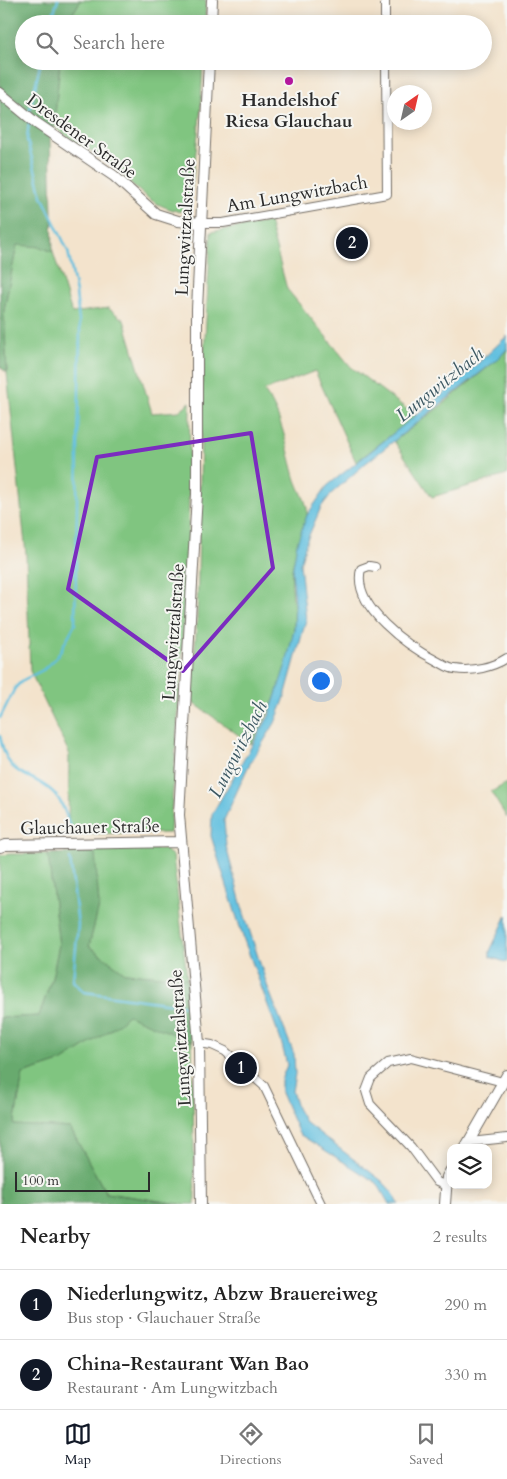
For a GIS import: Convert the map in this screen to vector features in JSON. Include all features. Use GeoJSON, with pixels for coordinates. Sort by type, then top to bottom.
{"type":"FeatureCollection","features":[{"type":"Feature","properties":{"kind":"main road"},"geometry":{"type":"LineString","coordinates":[[211,15],[212,0]]}},
{"type":"Feature","properties":{"kind":"main road","name":"Lungwitztalstraße"},"geometry":{"type":"LineString","coordinates":[[201,1204],[199,1043],[179,815],[197,494],[197,309],[208,70]]}},
{"type":"Feature","properties":{"kind":"main road","name":"Dresdener Straße"},"geometry":{"type":"LineString","coordinates":[[0,94],[23,114],[114,176],[156,214],[178,221],[200,223]]}},
{"type":"Feature","properties":{"kind":"main road","name":"Glauchauer Straße"},"geometry":{"type":"LineString","coordinates":[[0,847],[5,845],[180,842]]}},
{"type":"Feature","properties":{"kind":"main road"},"geometry":{"type":"LineString","coordinates":[[469,1144],[505,1078]]}},
{"type":"Feature","properties":{"kind":"main road"},"geometry":{"type":"LineString","coordinates":[[445,1204],[447,1186]]}},
{"type":"Feature","properties":{"kind":"street"},"geometry":{"type":"LineString","coordinates":[[385,0],[385,15]]}},
{"type":"Feature","properties":{"kind":"street","name":"Am Lungwitzbach"},"geometry":{"type":"LineString","coordinates":[[200,223],[232,221],[387,194],[386,70]]}},
{"type":"Feature","properties":{"kind":"street"},"geometry":{"type":"LineString","coordinates":[[375,567],[361,569],[360,575],[363,590],[373,612],[398,638],[426,656],[454,670],[477,669],[500,663],[507,658]]}},
{"type":"Feature","properties":{"kind":"street"},"geometry":{"type":"LineString","coordinates":[[199,1043],[212,1045],[225,1051],[264,1086],[321,1204]]}},
{"type":"Feature","properties":{"kind":"street"},"geometry":{"type":"LineString","coordinates":[[447,1186],[437,1182],[411,1147],[370,1104],[366,1091],[371,1078],[388,1063],[411,1058],[505,1078]]}},
{"type":"Feature","properties":{"kind":"street"},"geometry":{"type":"LineString","coordinates":[[474,1144],[507,1138]]}},
{"type":"Feature","properties":{"kind":"highlighted area"},"geometry":{"type":"Polygon","coordinates":[[[251,433],[273,568],[183,671],[68,589],[97,457],[251,433]]]}},
{"type":"Feature","properties":{"kind":"green space"},"geometry":{"type":"Polygon","coordinates":[[[0,0],[81,0],[72,15],[15,15],[15,70],[59,70],[54,126],[50,136],[53,252],[41,247],[17,245],[4,310],[7,373],[0,367],[0,0]]]}},
{"type":"Feature","properties":{"kind":"green space"},"geometry":{"type":"Polygon","coordinates":[[[81,0],[206,0],[205,15],[72,15],[81,0]]]}},
{"type":"Feature","properties":{"kind":"green space"},"geometry":{"type":"Polygon","coordinates":[[[59,70],[203,70],[201,107],[190,204],[180,212],[156,203],[147,197],[105,160],[66,136],[54,126],[59,70]]]}},
{"type":"Feature","properties":{"kind":"green space"},"geometry":{"type":"Polygon","coordinates":[[[269,222],[287,289],[351,367],[416,416],[356,462],[315,371],[264,391],[280,422],[296,480],[306,504],[307,514],[292,570],[294,627],[289,658],[273,703],[251,744],[191,701],[197,621],[202,392],[211,232],[269,222]]]}},
{"type":"Feature","properties":{"kind":"green space"},"geometry":{"type":"Polygon","coordinates":[[[17,244],[41,247],[53,252],[72,313],[108,308],[124,320],[152,413],[179,411],[190,402],[188,568],[170,833],[68,834],[69,753],[30,671],[26,554],[7,373],[4,310],[17,244]]]}},
{"type":"Feature","properties":{"kind":"green space"},"geometry":{"type":"Polygon","coordinates":[[[507,349],[507,475],[432,497],[394,441],[442,405],[499,358],[507,349]]]}},
{"type":"Feature","properties":{"kind":"green space"},"geometry":{"type":"Polygon","coordinates":[[[507,783],[507,818],[491,792],[507,783]]]}},
{"type":"Feature","properties":{"kind":"green space"},"geometry":{"type":"Polygon","coordinates":[[[164,849],[173,856],[187,978],[125,973],[89,946],[99,906],[94,850],[164,849]]]}},
{"type":"Feature","properties":{"kind":"green space"},"geometry":{"type":"Polygon","coordinates":[[[95,852],[99,906],[89,946],[125,973],[187,978],[192,1042],[128,1015],[115,1027],[63,1061],[23,1074],[14,1125],[70,1128],[106,1193],[180,1204],[0,1204],[0,1018],[39,1016],[52,978],[59,945],[48,854],[95,852]]]}},
{"type":"Feature","properties":{"kind":"green space"},"geometry":{"type":"Polygon","coordinates":[[[48,854],[59,945],[52,978],[39,1016],[0,1018],[0,855],[48,854]]]}},
{"type":"Feature","properties":{"kind":"green space"},"geometry":{"type":"Polygon","coordinates":[[[128,1014],[192,1042],[195,1204],[180,1204],[106,1193],[70,1128],[14,1125],[23,1074],[63,1061],[115,1027],[128,1014]]]}},
{"type":"Feature","properties":{"kind":"water"},"geometry":{"type":"Polygon","coordinates":[[[507,336],[507,349],[499,358],[366,463],[332,493],[321,507],[307,540],[300,564],[306,620],[284,700],[275,723],[248,767],[224,820],[226,846],[242,907],[268,988],[294,1054],[295,1074],[292,1091],[297,1108],[305,1122],[382,1181],[393,1193],[399,1204],[389,1204],[377,1183],[299,1134],[281,1093],[281,1080],[287,1065],[281,1041],[244,940],[211,836],[212,814],[269,716],[286,664],[294,629],[295,603],[292,572],[297,543],[307,515],[327,486],[459,381],[507,336]]]}},
{"type":"Feature","properties":{"kind":"water"},"geometry":{"type":"Polygon","coordinates":[[[507,915],[507,962],[505,962],[490,957],[490,951],[507,915]]]}},
{"type":"Feature","properties":{"kind":"waterway"},"geometry":{"type":"LineString","coordinates":[[53,15],[58,0]]}},
{"type":"Feature","properties":{"kind":"waterway"},"geometry":{"type":"LineString","coordinates":[[29,114],[39,70]]}},
{"type":"Feature","properties":{"kind":"waterway"},"geometry":{"type":"LineString","coordinates":[[0,718],[15,688],[23,680],[43,670],[57,657],[75,624],[80,330],[76,293],[68,251],[42,196],[27,140],[29,122]]}},
{"type":"Feature","properties":{"kind":"waterway"},"geometry":{"type":"LineString","coordinates":[[0,736],[8,761],[14,768],[53,792],[64,810],[71,830]]}},
{"type":"Feature","properties":{"kind":"waterway"},"geometry":{"type":"LineString","coordinates":[[70,859],[78,925],[73,981],[84,992],[187,1006]]}},
{"type":"Feature","properties":{"kind":"place","name":"Handelshof Riesa Glauchau"},"geometry":{"type":"Point","coordinates":[289,81]}},
{"type":"Feature","properties":{"kind":"place","name":"China-Restaurant Wan Bao"},"geometry":{"type":"Point","coordinates":[352,243]}},
{"type":"Feature","properties":{"kind":"place","name":"Niederlungwitz, Abzw Brauereiweg"},"geometry":{"type":"Point","coordinates":[241,1068]}},
{"type":"Feature","properties":{"kind":"water label","name":"Lungwitzbach"},"geometry":{"type":"Point","coordinates":[439,384]}},
{"type":"Feature","properties":{"kind":"water label","name":"Lungwitzbach"},"geometry":{"type":"Point","coordinates":[237,749]}}]}
